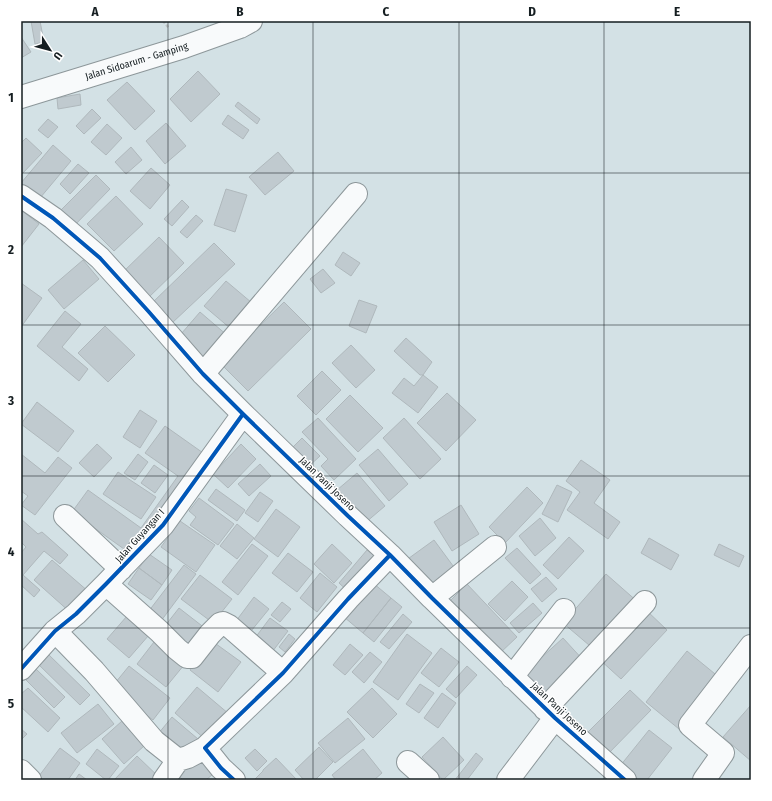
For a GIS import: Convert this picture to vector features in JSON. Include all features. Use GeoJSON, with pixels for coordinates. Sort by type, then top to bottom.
{"type":"FeatureCollection","features":[{"type":"Feature","properties":{"kind":"street","name":"Jalan Sidoarum - Gamping"},"geometry":{"type":"LineString","coordinates":[[21,97],[184,47],[242,23]]}},
{"type":"Feature","properties":{"kind":"street"},"geometry":{"type":"LineString","coordinates":[[203,374],[356,194]]}},
{"type":"Feature","properties":{"kind":"street","name":"Jalan Panji Joseno"},"geometry":{"type":"LineString","coordinates":[[21,196],[53,218],[100,258],[203,374],[243,414],[390,555],[512,677],[625,780]]}},
{"type":"Feature","properties":{"kind":"street","name":"Jalan Guyangan I"},"geometry":{"type":"LineString","coordinates":[[21,669],[61,626],[114,577],[163,525],[243,414]]}},
{"type":"Feature","properties":{"kind":"street"},"geometry":{"type":"LineString","coordinates":[[64,516],[159,631],[177,649],[187,656],[192,657],[210,634],[223,623],[229,626],[283,673]]}},
{"type":"Feature","properties":{"kind":"street"},"geometry":{"type":"LineString","coordinates":[[432,598],[495,547]]}},
{"type":"Feature","properties":{"kind":"street"},"geometry":{"type":"LineString","coordinates":[[166,779],[178,760],[188,757],[205,748],[283,673],[390,555]]}},
{"type":"Feature","properties":{"kind":"street"},"geometry":{"type":"LineString","coordinates":[[508,780],[550,713],[645,602]]}},
{"type":"Feature","properties":{"kind":"street"},"geometry":{"type":"LineString","coordinates":[[512,677],[564,610]]}},
{"type":"Feature","properties":{"kind":"street"},"geometry":{"type":"LineString","coordinates":[[61,626],[94,672],[154,741],[178,760]]}},
{"type":"Feature","properties":{"kind":"street"},"geometry":{"type":"LineString","coordinates":[[704,780],[723,752],[690,725],[751,646]]}},
{"type":"Feature","properties":{"kind":"street"},"geometry":{"type":"LineString","coordinates":[[205,748],[221,768],[234,780]]}},
{"type":"Feature","properties":{"kind":"street"},"geometry":{"type":"LineString","coordinates":[[408,762],[428,780]]}},
{"type":"Feature","properties":{"kind":"street"},"geometry":{"type":"LineString","coordinates":[[21,771],[30,780]]}},
{"type":"Feature","properties":{"kind":"building"},"geometry":{"type":"Polygon","coordinates":[[[31,21],[40,21],[44,42],[35,44],[31,21]]]}},
{"type":"Feature","properties":{"kind":"building"},"geometry":{"type":"Polygon","coordinates":[[[21,37],[31,52],[21,58],[21,37]]]}},
{"type":"Feature","properties":{"kind":"building"},"geometry":{"type":"Polygon","coordinates":[[[198,71],[220,94],[191,122],[170,99],[198,71]]]}},
{"type":"Feature","properties":{"kind":"building"},"geometry":{"type":"Polygon","coordinates":[[[127,82],[155,111],[135,130],[107,100],[127,82]]]}},
{"type":"Feature","properties":{"kind":"building"},"geometry":{"type":"Polygon","coordinates":[[[80,94],[81,105],[58,109],[57,98],[80,94]]]}},
{"type":"Feature","properties":{"kind":"building"},"geometry":{"type":"Polygon","coordinates":[[[238,102],[260,119],[257,124],[235,106],[238,102]]]}},
{"type":"Feature","properties":{"kind":"building"},"geometry":{"type":"Polygon","coordinates":[[[92,109],[101,118],[84,134],[76,126],[92,109]]]}},
{"type":"Feature","properties":{"kind":"building"},"geometry":{"type":"Polygon","coordinates":[[[228,115],[249,130],[243,139],[222,124],[228,115]]]}},
{"type":"Feature","properties":{"kind":"building"},"geometry":{"type":"Polygon","coordinates":[[[48,119],[58,127],[48,138],[38,130],[48,119]]]}},
{"type":"Feature","properties":{"kind":"building"},"geometry":{"type":"Polygon","coordinates":[[[166,123],[186,146],[165,164],[146,141],[166,123]]]}},
{"type":"Feature","properties":{"kind":"building"},"geometry":{"type":"Polygon","coordinates":[[[107,124],[122,138],[106,155],[91,142],[107,124]]]}},
{"type":"Feature","properties":{"kind":"building"},"geometry":{"type":"Polygon","coordinates":[[[26,138],[42,153],[21,175],[21,143],[26,138]]]}},
{"type":"Feature","properties":{"kind":"building"},"geometry":{"type":"Polygon","coordinates":[[[53,145],[71,161],[35,204],[21,192],[21,183],[53,145]]]}},
{"type":"Feature","properties":{"kind":"building"},"geometry":{"type":"Polygon","coordinates":[[[131,147],[142,160],[126,174],[115,162],[131,147]]]}},
{"type":"Feature","properties":{"kind":"building"},"geometry":{"type":"Polygon","coordinates":[[[278,152],[294,171],[265,195],[249,177],[278,152]]]}},
{"type":"Feature","properties":{"kind":"building"},"geometry":{"type":"Polygon","coordinates":[[[78,164],[89,173],[70,194],[60,184],[78,164]]]}},
{"type":"Feature","properties":{"kind":"building"},"geometry":{"type":"Polygon","coordinates":[[[151,168],[170,185],[150,209],[130,191],[151,168]]]}},
{"type":"Feature","properties":{"kind":"building"},"geometry":{"type":"Polygon","coordinates":[[[96,175],[110,189],[70,230],[56,215],[96,175]]]}},
{"type":"Feature","properties":{"kind":"building"},"geometry":{"type":"Polygon","coordinates":[[[226,189],[247,195],[235,232],[214,225],[226,189]]]}},
{"type":"Feature","properties":{"kind":"building"},"geometry":{"type":"Polygon","coordinates":[[[116,196],[143,224],[114,251],[87,224],[116,196]]]}},
{"type":"Feature","properties":{"kind":"building"},"geometry":{"type":"Polygon","coordinates":[[[182,200],[189,207],[172,226],[164,219],[182,200]]]}},
{"type":"Feature","properties":{"kind":"building"},"geometry":{"type":"Polygon","coordinates":[[[21,210],[39,224],[21,247],[21,210]]]}},
{"type":"Feature","properties":{"kind":"building"},"geometry":{"type":"Polygon","coordinates":[[[196,215],[203,221],[187,238],[180,232],[196,215]]]}},
{"type":"Feature","properties":{"kind":"building"},"geometry":{"type":"Polygon","coordinates":[[[159,237],[184,263],[147,299],[122,273],[159,237]]]}},
{"type":"Feature","properties":{"kind":"building"},"geometry":{"type":"Polygon","coordinates":[[[214,243],[235,264],[172,323],[152,303],[214,243]]]}},
{"type":"Feature","properties":{"kind":"building"},"geometry":{"type":"Polygon","coordinates":[[[343,252],[360,263],[351,276],[335,265],[343,252]]]}},
{"type":"Feature","properties":{"kind":"building"},"geometry":{"type":"Polygon","coordinates":[[[83,260],[99,279],[64,309],[48,290],[83,260]]]}},
{"type":"Feature","properties":{"kind":"building"},"geometry":{"type":"Polygon","coordinates":[[[323,269],[335,283],[321,293],[310,279],[323,269]]]}},
{"type":"Feature","properties":{"kind":"building"},"geometry":{"type":"Polygon","coordinates":[[[226,281],[258,308],[237,334],[204,306],[226,281]]]}},
{"type":"Feature","properties":{"kind":"building"},"geometry":{"type":"Polygon","coordinates":[[[21,283],[42,298],[21,327],[21,283]]]}},
{"type":"Feature","properties":{"kind":"building"},"geometry":{"type":"Polygon","coordinates":[[[359,300],[377,306],[366,333],[349,326],[359,300]]]}},
{"type":"Feature","properties":{"kind":"building"},"geometry":{"type":"Polygon","coordinates":[[[284,302],[311,329],[248,391],[221,364],[284,302]]]}},
{"type":"Feature","properties":{"kind":"building"},"geometry":{"type":"Polygon","coordinates":[[[65,311],[81,324],[62,347],[88,369],[79,381],[37,346],[65,311]]]}},
{"type":"Feature","properties":{"kind":"building"},"geometry":{"type":"Polygon","coordinates":[[[200,312],[228,336],[203,365],[175,341],[200,312]]]}},
{"type":"Feature","properties":{"kind":"building"},"geometry":{"type":"Polygon","coordinates":[[[105,326],[135,355],[108,382],[78,353],[105,326]]]}},
{"type":"Feature","properties":{"kind":"building"},"geometry":{"type":"Polygon","coordinates":[[[406,338],[432,362],[423,375],[420,375],[394,351],[406,338]]]}},
{"type":"Feature","properties":{"kind":"building"},"geometry":{"type":"Polygon","coordinates":[[[351,345],[375,370],[356,388],[332,363],[351,345]]]}},
{"type":"Feature","properties":{"kind":"building"},"geometry":{"type":"Polygon","coordinates":[[[322,371],[341,390],[316,415],[297,396],[322,371]]]}},
{"type":"Feature","properties":{"kind":"building"},"geometry":{"type":"Polygon","coordinates":[[[423,375],[438,387],[418,413],[392,393],[404,378],[414,386],[423,375]]]}},
{"type":"Feature","properties":{"kind":"building"},"geometry":{"type":"Polygon","coordinates":[[[447,393],[476,420],[446,451],[417,423],[447,393]]]}},
{"type":"Feature","properties":{"kind":"building"},"geometry":{"type":"Polygon","coordinates":[[[350,395],[383,428],[358,452],[326,419],[350,395]]]}},
{"type":"Feature","properties":{"kind":"building"},"geometry":{"type":"Polygon","coordinates":[[[37,402],[74,431],[58,452],[21,424],[37,402]]]}},
{"type":"Feature","properties":{"kind":"building"},"geometry":{"type":"Polygon","coordinates":[[[140,410],[157,421],[140,448],[123,437],[140,410]]]}},
{"type":"Feature","properties":{"kind":"building"},"geometry":{"type":"Polygon","coordinates":[[[318,418],[356,459],[334,480],[321,466],[328,459],[302,432],[318,418]]]}},
{"type":"Feature","properties":{"kind":"building"},"geometry":{"type":"Polygon","coordinates":[[[404,418],[441,459],[420,479],[383,438],[404,418]]]}},
{"type":"Feature","properties":{"kind":"building"},"geometry":{"type":"Polygon","coordinates":[[[165,426],[206,455],[131,554],[72,512],[88,490],[141,528],[178,476],[145,453],[165,426]]]}},
{"type":"Feature","properties":{"kind":"building"},"geometry":{"type":"Polygon","coordinates":[[[302,438],[320,456],[308,467],[291,449],[302,438]]]}},
{"type":"Feature","properties":{"kind":"building"},"geometry":{"type":"Polygon","coordinates":[[[97,444],[112,458],[94,477],[79,463],[97,444]]]}},
{"type":"Feature","properties":{"kind":"building"},"geometry":{"type":"Polygon","coordinates":[[[241,444],[256,459],[228,488],[213,474],[241,444]]]}},
{"type":"Feature","properties":{"kind":"building"},"geometry":{"type":"Polygon","coordinates":[[[378,449],[408,484],[389,501],[359,465],[378,449]]]}},
{"type":"Feature","properties":{"kind":"building"},"geometry":{"type":"Polygon","coordinates":[[[21,454],[45,473],[58,457],[72,468],[35,515],[21,505],[28,496],[21,491],[21,454]]]}},
{"type":"Feature","properties":{"kind":"building"},"geometry":{"type":"Polygon","coordinates":[[[138,454],[148,462],[135,480],[124,473],[138,454]]]}},
{"type":"Feature","properties":{"kind":"building"},"geometry":{"type":"Polygon","coordinates":[[[581,460],[610,480],[594,503],[620,522],[608,539],[567,510],[580,492],[566,481],[581,460]]]}},
{"type":"Feature","properties":{"kind":"building"},"geometry":{"type":"Polygon","coordinates":[[[260,464],[271,476],[249,496],[238,484],[260,464]]]}},
{"type":"Feature","properties":{"kind":"building"},"geometry":{"type":"Polygon","coordinates":[[[154,465],[168,475],[155,493],[141,483],[154,465]]]}},
{"type":"Feature","properties":{"kind":"building"},"geometry":{"type":"Polygon","coordinates":[[[118,472],[156,497],[141,519],[103,494],[118,472]]]}},
{"type":"Feature","properties":{"kind":"building"},"geometry":{"type":"Polygon","coordinates":[[[357,473],[385,506],[365,523],[337,490],[357,473]]]}},
{"type":"Feature","properties":{"kind":"building"},"geometry":{"type":"Polygon","coordinates":[[[557,485],[572,492],[558,522],[542,514],[557,485]]]}},
{"type":"Feature","properties":{"kind":"building"},"geometry":{"type":"Polygon","coordinates":[[[527,487],[543,503],[505,543],[489,527],[527,487]]]}},
{"type":"Feature","properties":{"kind":"building"},"geometry":{"type":"Polygon","coordinates":[[[216,489],[245,510],[237,521],[208,500],[216,489]]]}},
{"type":"Feature","properties":{"kind":"building"},"geometry":{"type":"Polygon","coordinates":[[[260,492],[273,501],[258,522],[245,513],[260,492]]]}},
{"type":"Feature","properties":{"kind":"building"},"geometry":{"type":"Polygon","coordinates":[[[199,498],[234,524],[218,545],[190,525],[196,517],[189,511],[199,498]]]}},
{"type":"Feature","properties":{"kind":"building"},"geometry":{"type":"Polygon","coordinates":[[[461,505],[479,534],[452,551],[434,522],[461,505]]]}},
{"type":"Feature","properties":{"kind":"building"},"geometry":{"type":"Polygon","coordinates":[[[276,509],[300,527],[278,557],[254,539],[276,509]]]}},
{"type":"Feature","properties":{"kind":"building"},"geometry":{"type":"Polygon","coordinates":[[[540,518],[556,538],[535,556],[519,536],[540,518]]]}},
{"type":"Feature","properties":{"kind":"building"},"geometry":{"type":"Polygon","coordinates":[[[21,519],[38,534],[42,532],[68,555],[60,564],[44,551],[23,575],[40,590],[34,597],[21,585],[21,553],[26,547],[21,542],[21,519]]]}},
{"type":"Feature","properties":{"kind":"building"},"geometry":{"type":"Polygon","coordinates":[[[180,521],[215,545],[196,572],[161,547],[180,521]]]}},
{"type":"Feature","properties":{"kind":"building"},"geometry":{"type":"Polygon","coordinates":[[[237,524],[254,538],[237,559],[220,546],[237,524]]]}},
{"type":"Feature","properties":{"kind":"building"},"geometry":{"type":"Polygon","coordinates":[[[569,537],[584,551],[558,579],[543,565],[569,537]]]}},
{"type":"Feature","properties":{"kind":"building"},"geometry":{"type":"Polygon","coordinates":[[[649,538],[679,555],[671,570],[641,553],[649,538]]]}},
{"type":"Feature","properties":{"kind":"building"},"geometry":{"type":"Polygon","coordinates":[[[434,540],[459,574],[430,595],[405,561],[434,540]]]}},
{"type":"Feature","properties":{"kind":"building"},"geometry":{"type":"Polygon","coordinates":[[[252,544],[268,556],[238,595],[222,582],[252,544]]]}},
{"type":"Feature","properties":{"kind":"building"},"geometry":{"type":"Polygon","coordinates":[[[332,544],[352,563],[334,583],[314,564],[332,544]]]}},
{"type":"Feature","properties":{"kind":"building"},"geometry":{"type":"Polygon","coordinates":[[[719,544],[744,556],[739,567],[714,555],[719,544]]]}},
{"type":"Feature","properties":{"kind":"building"},"geometry":{"type":"Polygon","coordinates":[[[517,548],[541,574],[530,584],[505,558],[517,548]]]}},
{"type":"Feature","properties":{"kind":"building"},"geometry":{"type":"Polygon","coordinates":[[[367,550],[380,560],[351,594],[339,583],[367,550]]]}},
{"type":"Feature","properties":{"kind":"building"},"geometry":{"type":"Polygon","coordinates":[[[288,553],[313,572],[297,592],[272,573],[288,553]]]}},
{"type":"Feature","properties":{"kind":"building"},"geometry":{"type":"Polygon","coordinates":[[[149,554],[172,570],[162,585],[139,568],[149,554]]]}},
{"type":"Feature","properties":{"kind":"building"},"geometry":{"type":"Polygon","coordinates":[[[52,560],[89,592],[71,613],[34,580],[52,560]]]}},
{"type":"Feature","properties":{"kind":"building"},"geometry":{"type":"Polygon","coordinates":[[[184,565],[196,574],[158,625],[145,616],[184,565]]]}},
{"type":"Feature","properties":{"kind":"building"},"geometry":{"type":"Polygon","coordinates":[[[139,568],[162,585],[151,600],[128,584],[139,568]]]}},
{"type":"Feature","properties":{"kind":"building"},"geometry":{"type":"Polygon","coordinates":[[[320,573],[337,587],[317,612],[300,598],[320,573]]]}},
{"type":"Feature","properties":{"kind":"building"},"geometry":{"type":"Polygon","coordinates":[[[606,574],[639,603],[596,651],[563,623],[606,574]]]}},
{"type":"Feature","properties":{"kind":"building"},"geometry":{"type":"Polygon","coordinates":[[[200,575],[232,599],[213,623],[181,599],[200,575]]]}},
{"type":"Feature","properties":{"kind":"building"},"geometry":{"type":"Polygon","coordinates":[[[546,577],[557,589],[542,602],[531,589],[546,577]]]}},
{"type":"Feature","properties":{"kind":"building"},"geometry":{"type":"Polygon","coordinates":[[[512,581],[528,597],[505,621],[488,604],[512,581]]]}},
{"type":"Feature","properties":{"kind":"building"},"geometry":{"type":"Polygon","coordinates":[[[373,583],[391,598],[363,633],[344,617],[373,583]]]}},
{"type":"Feature","properties":{"kind":"building"},"geometry":{"type":"Polygon","coordinates":[[[467,584],[517,637],[499,654],[449,602],[467,584]]]}},
{"type":"Feature","properties":{"kind":"building"},"geometry":{"type":"Polygon","coordinates":[[[254,597],[269,609],[247,636],[233,625],[254,597]]]}},
{"type":"Feature","properties":{"kind":"building"},"geometry":{"type":"Polygon","coordinates":[[[391,598],[402,607],[374,642],[363,633],[391,598]]]}},
{"type":"Feature","properties":{"kind":"building"},"geometry":{"type":"Polygon","coordinates":[[[282,602],[291,609],[280,622],[271,615],[282,602]]]}},
{"type":"Feature","properties":{"kind":"building"},"geometry":{"type":"Polygon","coordinates":[[[533,603],[542,613],[519,633],[510,623],[533,603]]]}},
{"type":"Feature","properties":{"kind":"building"},"geometry":{"type":"Polygon","coordinates":[[[179,608],[206,629],[188,652],[161,631],[179,608]]]}},
{"type":"Feature","properties":{"kind":"building"},"geometry":{"type":"Polygon","coordinates":[[[645,609],[667,630],[621,679],[599,659],[645,609]]]}},
{"type":"Feature","properties":{"kind":"building"},"geometry":{"type":"Polygon","coordinates":[[[403,614],[412,622],[389,649],[380,642],[403,614]]]}},
{"type":"Feature","properties":{"kind":"building"},"geometry":{"type":"Polygon","coordinates":[[[127,616],[149,635],[129,658],[107,639],[127,616]]]}},
{"type":"Feature","properties":{"kind":"building"},"geometry":{"type":"Polygon","coordinates":[[[270,618],[288,631],[269,656],[252,642],[270,618]]]}},
{"type":"Feature","properties":{"kind":"building"},"geometry":{"type":"Polygon","coordinates":[[[289,634],[295,639],[285,652],[279,647],[289,634]]]}},
{"type":"Feature","properties":{"kind":"building"},"geometry":{"type":"Polygon","coordinates":[[[407,634],[432,653],[398,700],[373,682],[407,634]]]}},
{"type":"Feature","properties":{"kind":"building"},"geometry":{"type":"Polygon","coordinates":[[[563,638],[585,662],[541,702],[519,678],[563,638]]]}},
{"type":"Feature","properties":{"kind":"building"},"geometry":{"type":"Polygon","coordinates":[[[212,641],[241,662],[218,692],[190,670],[212,641]]]}},
{"type":"Feature","properties":{"kind":"building"},"geometry":{"type":"Polygon","coordinates":[[[154,642],[184,665],[166,687],[137,664],[154,642]]]}},
{"type":"Feature","properties":{"kind":"building"},"geometry":{"type":"Polygon","coordinates":[[[350,644],[363,655],[345,675],[333,665],[350,644]]]}},
{"type":"Feature","properties":{"kind":"building"},"geometry":{"type":"Polygon","coordinates":[[[441,648],[459,662],[439,687],[421,673],[441,648]]]}},
{"type":"Feature","properties":{"kind":"building"},"geometry":{"type":"Polygon","coordinates":[[[687,651],[720,678],[679,729],[646,702],[687,651]]]}},
{"type":"Feature","properties":{"kind":"building"},"geometry":{"type":"Polygon","coordinates":[[[370,652],[382,662],[364,683],[352,672],[370,652]]]}},
{"type":"Feature","properties":{"kind":"building"},"geometry":{"type":"Polygon","coordinates":[[[48,654],[90,695],[80,705],[38,664],[48,654]]]}},
{"type":"Feature","properties":{"kind":"building"},"geometry":{"type":"Polygon","coordinates":[[[129,666],[170,698],[153,720],[111,688],[129,666]]]}},
{"type":"Feature","properties":{"kind":"building"},"geometry":{"type":"Polygon","coordinates":[[[467,666],[477,675],[456,698],[446,689],[467,666]]]}},
{"type":"Feature","properties":{"kind":"building"},"geometry":{"type":"Polygon","coordinates":[[[36,669],[65,697],[54,708],[26,680],[36,669]]]}},
{"type":"Feature","properties":{"kind":"building"},"geometry":{"type":"Polygon","coordinates":[[[420,684],[434,693],[419,713],[406,704],[420,684]]]}},
{"type":"Feature","properties":{"kind":"building"},"geometry":{"type":"Polygon","coordinates":[[[197,687],[229,714],[206,740],[175,713],[197,687]]]}},
{"type":"Feature","properties":{"kind":"building"},"geometry":{"type":"Polygon","coordinates":[[[28,688],[60,718],[48,732],[21,707],[21,694],[28,688]]]}},
{"type":"Feature","properties":{"kind":"building"},"geometry":{"type":"Polygon","coordinates":[[[372,688],[397,714],[373,738],[347,712],[372,688]]]}},
{"type":"Feature","properties":{"kind":"building"},"geometry":{"type":"Polygon","coordinates":[[[630,690],[651,710],[606,756],[585,735],[630,690]]]}},
{"type":"Feature","properties":{"kind":"building"},"geometry":{"type":"Polygon","coordinates":[[[442,693],[456,703],[438,728],[424,718],[442,693]]]}},
{"type":"Feature","properties":{"kind":"building"},"geometry":{"type":"Polygon","coordinates":[[[98,704],[114,724],[77,753],[61,733],[98,704]]]}},
{"type":"Feature","properties":{"kind":"building"},"geometry":{"type":"Polygon","coordinates":[[[751,705],[751,761],[723,737],[751,705]]]}},
{"type":"Feature","properties":{"kind":"building"},"geometry":{"type":"Polygon","coordinates":[[[172,717],[198,739],[184,755],[158,734],[172,717]]]}},
{"type":"Feature","properties":{"kind":"building"},"geometry":{"type":"Polygon","coordinates":[[[348,718],[365,739],[335,763],[318,743],[348,718]]]}},
{"type":"Feature","properties":{"kind":"building"},"geometry":{"type":"Polygon","coordinates":[[[122,721],[144,746],[124,764],[102,739],[122,721]]]}},
{"type":"Feature","properties":{"kind":"building"},"geometry":{"type":"Polygon","coordinates":[[[21,729],[27,734],[21,740],[21,729]]]}},
{"type":"Feature","properties":{"kind":"building"},"geometry":{"type":"Polygon","coordinates":[[[649,730],[672,748],[647,780],[637,780],[620,766],[649,730]]]}},
{"type":"Feature","properties":{"kind":"building"},"geometry":{"type":"Polygon","coordinates":[[[443,737],[464,760],[443,780],[422,757],[443,737]]]}},
{"type":"Feature","properties":{"kind":"building"},"geometry":{"type":"Polygon","coordinates":[[[319,747],[333,762],[315,780],[304,780],[295,770],[319,747]]]}},
{"type":"Feature","properties":{"kind":"building"},"geometry":{"type":"Polygon","coordinates":[[[60,748],[80,763],[68,780],[36,780],[60,748]]]}},
{"type":"Feature","properties":{"kind":"building"},"geometry":{"type":"Polygon","coordinates":[[[97,749],[119,766],[108,780],[86,764],[97,749]]]}},
{"type":"Feature","properties":{"kind":"building"},"geometry":{"type":"Polygon","coordinates":[[[255,749],[267,761],[257,771],[245,758],[255,749]]]}},
{"type":"Feature","properties":{"kind":"building"},"geometry":{"type":"Polygon","coordinates":[[[363,749],[382,773],[374,780],[336,780],[332,775],[363,749]]]}},
{"type":"Feature","properties":{"kind":"building"},"geometry":{"type":"Polygon","coordinates":[[[476,753],[483,759],[467,780],[455,780],[476,753]]]}},
{"type":"Feature","properties":{"kind":"building"},"geometry":{"type":"Polygon","coordinates":[[[137,756],[162,780],[114,780],[137,756]]]}},
{"type":"Feature","properties":{"kind":"building"},"geometry":{"type":"Polygon","coordinates":[[[198,757],[213,774],[206,780],[183,780],[178,775],[198,757]]]}},
{"type":"Feature","properties":{"kind":"building"},"geometry":{"type":"Polygon","coordinates":[[[276,758],[297,780],[254,780],[263,770],[276,758]]]}},
{"type":"Feature","properties":{"kind":"building"},"geometry":{"type":"Polygon","coordinates":[[[79,774],[87,780],[75,780],[79,774]]]}},
{"type":"Feature","properties":{"kind":"cycle path"},"geometry":{"type":"LineString","coordinates":[[21,196],[53,218],[100,258],[203,374],[243,414],[390,555],[555,718],[625,780]]}},
{"type":"Feature","properties":{"kind":"cycle path"},"geometry":{"type":"LineString","coordinates":[[21,669],[55,631],[76,614],[163,525],[243,414]]}},
{"type":"Feature","properties":{"kind":"cycle path"},"geometry":{"type":"LineString","coordinates":[[234,780],[221,768],[205,748],[283,673],[348,599],[390,555]]}}]}
